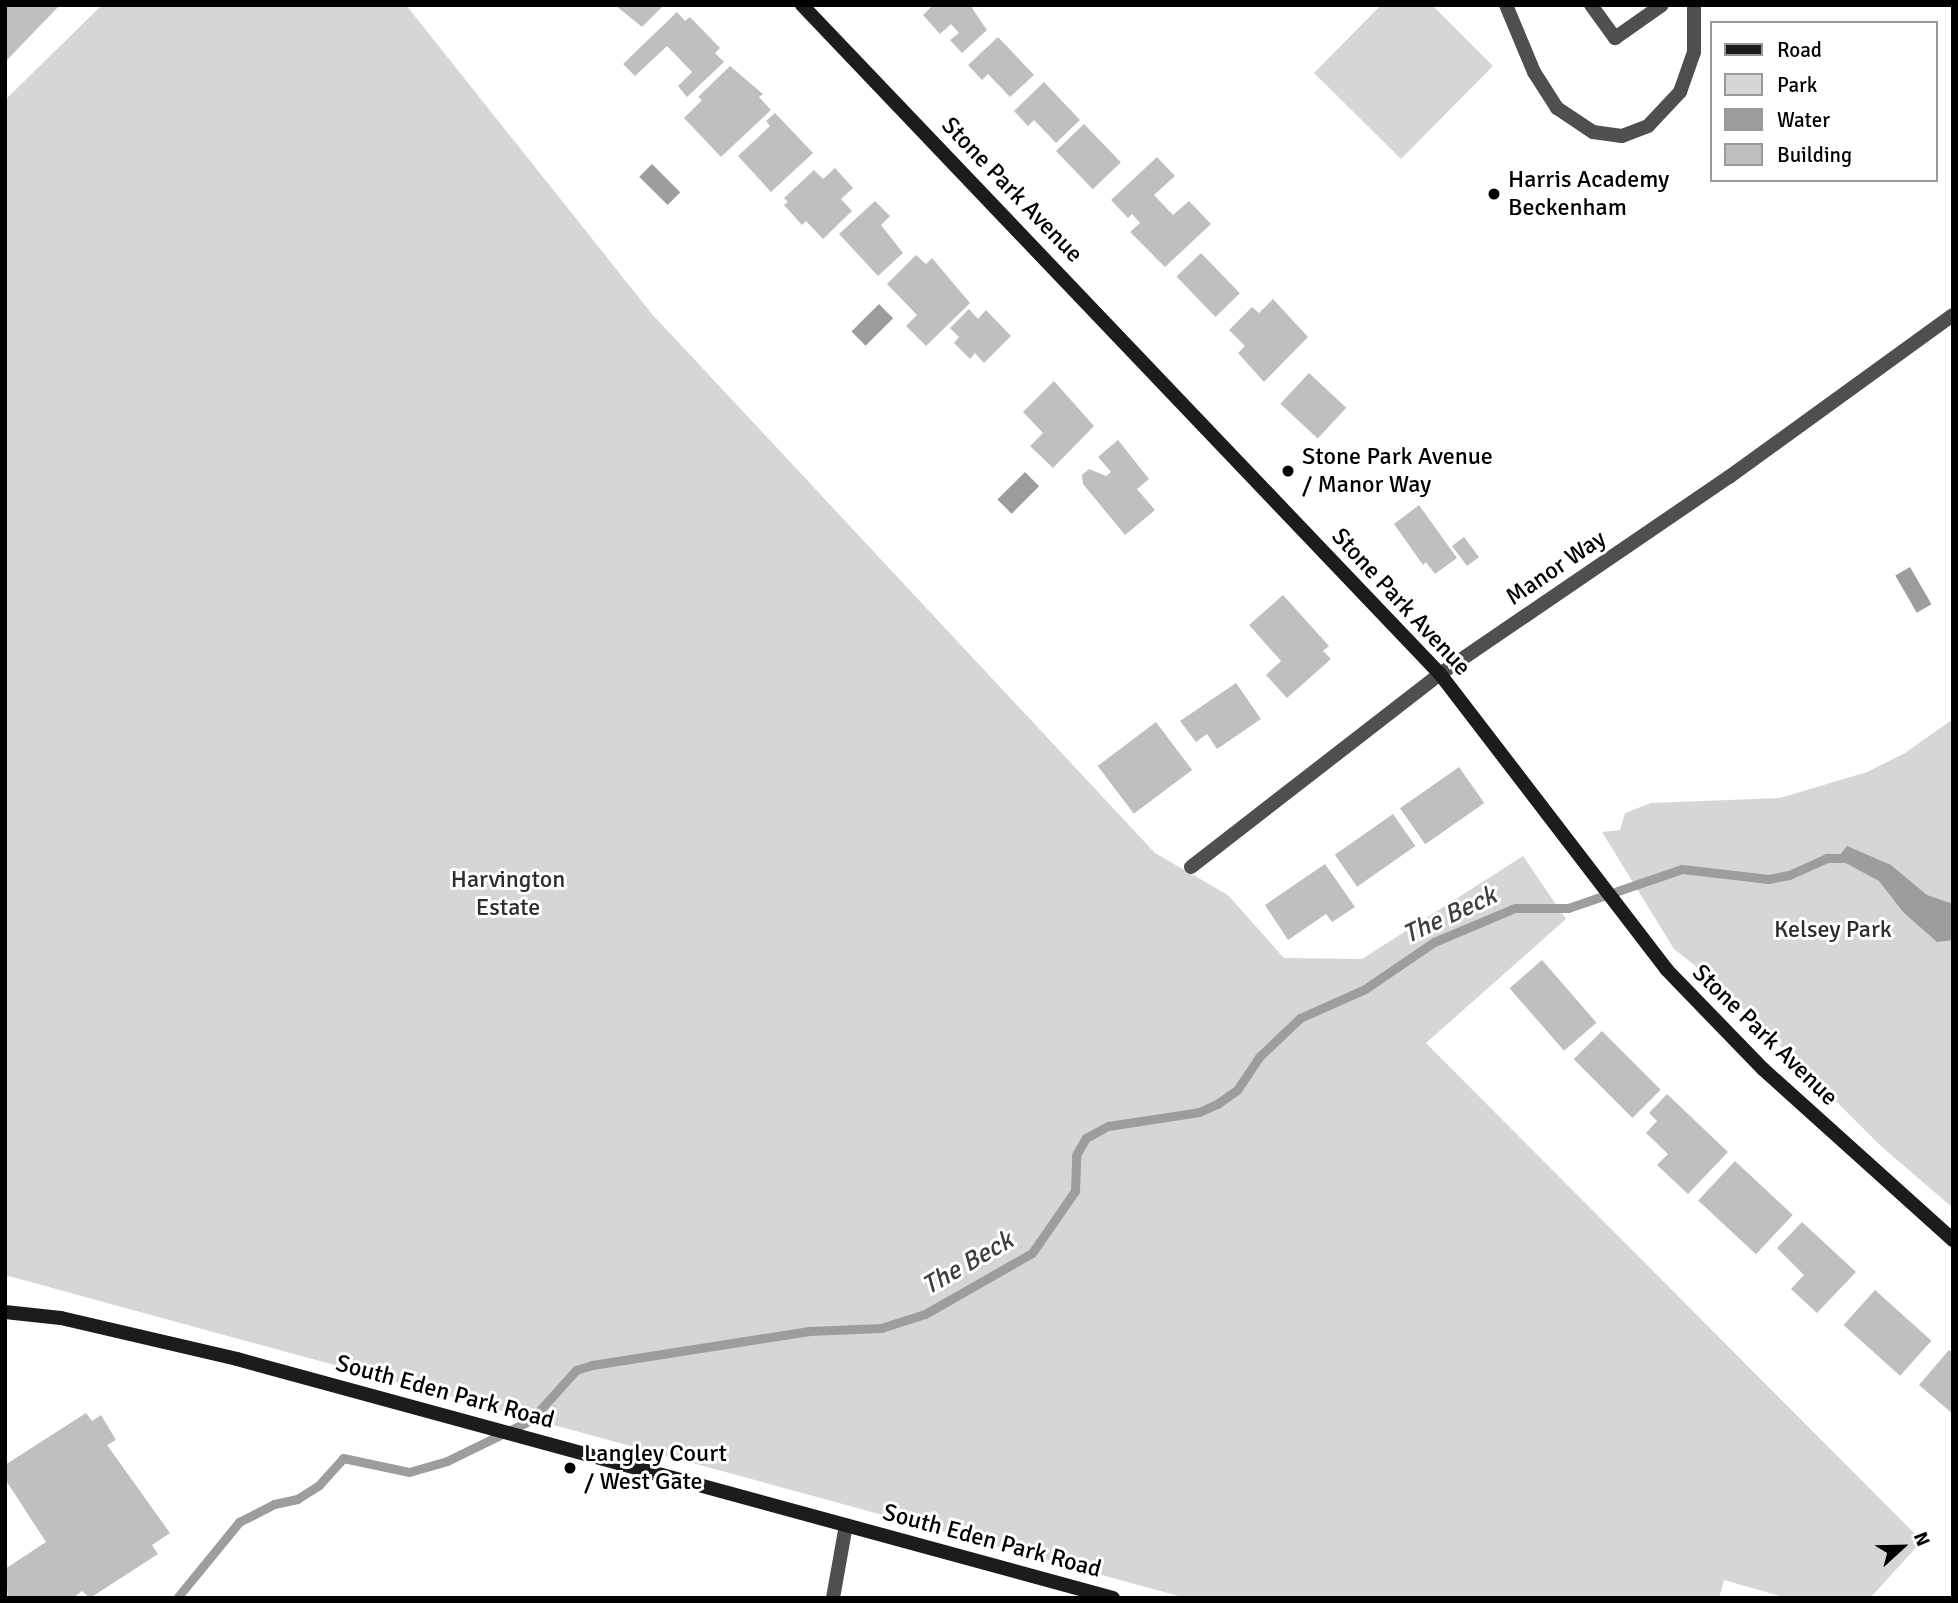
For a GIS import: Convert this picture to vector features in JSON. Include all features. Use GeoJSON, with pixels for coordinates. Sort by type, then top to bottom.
{"type":"FeatureCollection","features":[{"type":"Feature","properties":{"kind":"street","name":"Stone Park Avenue"},"geometry":{"type":"LineString","coordinates":[[802,5],[1440,674],[1635,934],[1763,1069],[1953,1240]]}},
{"type":"Feature","properties":{"kind":"street"},"geometry":{"type":"LineString","coordinates":[[1506,5],[1534,72],[1557,108],[1593,132],[1622,136],[1648,126],[1680,92],[1694,52],[1694,5]]}},
{"type":"Feature","properties":{"kind":"street"},"geometry":{"type":"LineString","coordinates":[[1591,5],[1615,38],[1662,5]]}},
{"type":"Feature","properties":{"kind":"street","name":"Manor Way"},"geometry":{"type":"LineString","coordinates":[[1191,867],[1440,674],[1729,477],[1953,315]]}},
{"type":"Feature","properties":{"kind":"street","name":"South Eden Park Road"},"geometry":{"type":"LineString","coordinates":[[5,1312],[61,1318],[162,1341],[1113,1598]]}},
{"type":"Feature","properties":{"kind":"street"},"geometry":{"type":"LineString","coordinates":[[833,1598],[846,1525]]}},
{"type":"Feature","properties":{"kind":"green space","name":"Harvington Estate"},"geometry":{"type":"Polygon","coordinates":[[[102,5],[406,5],[652,314],[1155,853],[1228,895],[1284,958],[1362,959],[1523,856],[1566,919],[1426,1043],[1922,1541],[1870,1598],[1787,1598],[1724,1580],[1719,1598],[1186,1598],[5,1275],[5,100],[102,5]]]}},
{"type":"Feature","properties":{"kind":"green space"},"geometry":{"type":"Polygon","coordinates":[[[1381,5],[1432,5],[1493,66],[1401,159],[1314,73],[1381,5]]]}},
{"type":"Feature","properties":{"kind":"green space","name":"Kelsey Park"},"geometry":{"type":"Polygon","coordinates":[[[1953,719],[1953,1208],[1882,1147],[1716,982],[1674,949],[1602,832],[1620,830],[1625,813],[1651,803],[1780,798],[1867,772],[1905,753],[1953,719]]]}},
{"type":"Feature","properties":{"kind":"water"},"geometry":{"type":"Polygon","coordinates":[[[652,164],[680,192],[668,205],[639,177],[652,164]]]}},
{"type":"Feature","properties":{"kind":"water"},"geometry":{"type":"Polygon","coordinates":[[[879,304],[893,318],[866,346],[851,332],[879,304]]]}},
{"type":"Feature","properties":{"kind":"water"},"geometry":{"type":"Polygon","coordinates":[[[1025,472],[1039,486],[1012,514],[997,500],[1025,472]]]}},
{"type":"Feature","properties":{"kind":"water"},"geometry":{"type":"Polygon","coordinates":[[[1910,567],[1932,604],[1917,613],[1895,576],[1910,567]]]}},
{"type":"Feature","properties":{"kind":"water"},"geometry":{"type":"Polygon","coordinates":[[[1847,846],[1891,865],[1927,895],[1953,904],[1953,940],[1937,942],[1903,912],[1879,881],[1842,861],[1834,862],[1847,846]]]}},
{"type":"Feature","properties":{"kind":"building"},"geometry":{"type":"Polygon","coordinates":[[[5,5],[60,5],[5,62],[5,5]]]}},
{"type":"Feature","properties":{"kind":"building"},"geometry":{"type":"Polygon","coordinates":[[[615,5],[664,5],[642,27],[615,5]]]}},
{"type":"Feature","properties":{"kind":"building"},"geometry":{"type":"Polygon","coordinates":[[[933,5],[970,5],[987,30],[962,53],[950,40],[959,33],[951,24],[940,34],[923,15],[933,5]]]}},
{"type":"Feature","properties":{"kind":"building"},"geometry":{"type":"Polygon","coordinates":[[[677,12],[685,21],[690,17],[720,48],[715,53],[724,62],[687,97],[678,86],[692,72],[667,46],[635,76],[623,64],[677,12]]]}},
{"type":"Feature","properties":{"kind":"building"},"geometry":{"type":"Polygon","coordinates":[[[998,37],[1034,75],[1010,97],[988,74],[982,80],[968,65],[998,37]]]}},
{"type":"Feature","properties":{"kind":"building"},"geometry":{"type":"Polygon","coordinates":[[[730,66],[763,94],[759,97],[771,110],[721,157],[684,118],[702,100],[698,97],[730,66]]]}},
{"type":"Feature","properties":{"kind":"building"},"geometry":{"type":"Polygon","coordinates":[[[1044,82],[1080,120],[1056,143],[1034,120],[1028,126],[1014,111],[1044,82]]]}},
{"type":"Feature","properties":{"kind":"building"},"geometry":{"type":"Polygon","coordinates":[[[775,113],[813,153],[771,192],[738,156],[770,126],[766,121],[775,113]]]}},
{"type":"Feature","properties":{"kind":"building"},"geometry":{"type":"Polygon","coordinates":[[[1084,124],[1121,162],[1093,189],[1056,151],[1084,124]]]}},
{"type":"Feature","properties":{"kind":"building"},"geometry":{"type":"Polygon","coordinates":[[[1157,157],[1175,176],[1154,195],[1173,215],[1189,201],[1211,224],[1165,267],[1130,232],[1140,223],[1132,214],[1128,218],[1111,200],[1157,157]]]}},
{"type":"Feature","properties":{"kind":"building"},"geometry":{"type":"Polygon","coordinates":[[[835,168],[853,188],[841,199],[852,211],[823,239],[806,221],[802,225],[784,205],[788,202],[784,198],[814,170],[823,179],[835,168]]]}},
{"type":"Feature","properties":{"kind":"building"},"geometry":{"type":"Polygon","coordinates":[[[875,201],[890,216],[881,225],[903,253],[878,276],[839,234],[875,201]]]}},
{"type":"Feature","properties":{"kind":"building"},"geometry":{"type":"Polygon","coordinates":[[[1201,253],[1240,293],[1215,317],[1177,277],[1201,253]]]}},
{"type":"Feature","properties":{"kind":"building"},"geometry":{"type":"Polygon","coordinates":[[[916,255],[926,264],[932,258],[970,303],[926,346],[906,326],[917,315],[887,284],[916,255]]]}},
{"type":"Feature","properties":{"kind":"building"},"geometry":{"type":"Polygon","coordinates":[[[1273,299],[1308,337],[1264,382],[1238,353],[1245,346],[1229,330],[1252,307],[1259,313],[1273,299]]]}},
{"type":"Feature","properties":{"kind":"building"},"geometry":{"type":"Polygon","coordinates":[[[969,309],[978,319],[986,310],[1011,336],[984,363],[975,353],[970,359],[954,343],[959,337],[950,328],[969,309]]]}},
{"type":"Feature","properties":{"kind":"building"},"geometry":{"type":"Polygon","coordinates":[[[1309,373],[1346,408],[1318,438],[1280,404],[1309,373]]]}},
{"type":"Feature","properties":{"kind":"building"},"geometry":{"type":"Polygon","coordinates":[[[1054,381],[1094,426],[1053,468],[1030,446],[1043,433],[1023,412],[1054,381]]]}},
{"type":"Feature","properties":{"kind":"building"},"geometry":{"type":"Polygon","coordinates":[[[1118,440],[1149,479],[1137,489],[1155,510],[1125,535],[1083,484],[1082,475],[1089,469],[1106,476],[1111,472],[1098,457],[1118,440]]]}},
{"type":"Feature","properties":{"kind":"building"},"geometry":{"type":"Polygon","coordinates":[[[1419,505],[1457,558],[1435,574],[1426,562],[1423,565],[1394,524],[1419,505]]]}},
{"type":"Feature","properties":{"kind":"building"},"geometry":{"type":"Polygon","coordinates":[[[1464,537],[1479,557],[1467,566],[1452,546],[1464,537]]]}},
{"type":"Feature","properties":{"kind":"building"},"geometry":{"type":"Polygon","coordinates":[[[1283,595],[1329,646],[1323,651],[1331,659],[1287,698],[1266,675],[1281,661],[1249,625],[1283,595]]]}},
{"type":"Feature","properties":{"kind":"building"},"geometry":{"type":"Polygon","coordinates":[[[1236,683],[1261,719],[1217,749],[1207,734],[1196,742],[1180,721],[1236,683]]]}},
{"type":"Feature","properties":{"kind":"building"},"geometry":{"type":"Polygon","coordinates":[[[1156,722],[1192,770],[1134,814],[1098,766],[1156,722]]]}},
{"type":"Feature","properties":{"kind":"building"},"geometry":{"type":"Polygon","coordinates":[[[1459,767],[1484,803],[1425,844],[1400,808],[1459,767]]]}},
{"type":"Feature","properties":{"kind":"building"},"geometry":{"type":"Polygon","coordinates":[[[1393,814],[1415,846],[1357,887],[1335,855],[1393,814]]]}},
{"type":"Feature","properties":{"kind":"building"},"geometry":{"type":"Polygon","coordinates":[[[1325,864],[1355,907],[1332,922],[1326,914],[1288,940],[1265,905],[1325,864]]]}},
{"type":"Feature","properties":{"kind":"building"},"geometry":{"type":"Polygon","coordinates":[[[1542,960],[1596,1023],[1564,1051],[1510,988],[1542,960]]]}},
{"type":"Feature","properties":{"kind":"building"},"geometry":{"type":"Polygon","coordinates":[[[1602,1031],[1661,1090],[1632,1118],[1574,1059],[1602,1031]]]}},
{"type":"Feature","properties":{"kind":"building"},"geometry":{"type":"Polygon","coordinates":[[[1667,1094],[1728,1152],[1688,1194],[1657,1165],[1668,1154],[1646,1133],[1657,1121],[1649,1113],[1667,1094]]]}},
{"type":"Feature","properties":{"kind":"building"},"geometry":{"type":"Polygon","coordinates":[[[1735,1161],[1793,1215],[1756,1254],[1698,1200],[1735,1161]]]}},
{"type":"Feature","properties":{"kind":"building"},"geometry":{"type":"Polygon","coordinates":[[[1802,1222],[1856,1272],[1817,1313],[1791,1289],[1804,1275],[1777,1248],[1802,1222]]]}},
{"type":"Feature","properties":{"kind":"building"},"geometry":{"type":"Polygon","coordinates":[[[1875,1290],[1931,1341],[1900,1376],[1844,1325],[1875,1290]]]}},
{"type":"Feature","properties":{"kind":"building"},"geometry":{"type":"Polygon","coordinates":[[[1949,1350],[1953,1353],[1953,1414],[1919,1385],[1949,1350]]]}},
{"type":"Feature","properties":{"kind":"building"},"geometry":{"type":"Polygon","coordinates":[[[86,1413],[92,1421],[101,1415],[116,1440],[107,1445],[170,1533],[152,1545],[158,1554],[90,1598],[82,1591],[73,1598],[8,1598],[5,1569],[46,1542],[5,1479],[5,1465],[86,1413]]]}},
{"type":"Feature","properties":{"kind":"waterway","name":"The Beck"},"geometry":{"type":"LineString","coordinates":[[177,1598],[239,1522],[274,1504],[297,1499],[319,1485],[343,1458],[409,1472],[447,1461],[531,1420],[576,1370],[592,1365],[809,1331],[881,1328],[925,1314],[1032,1253],[1075,1191],[1076,1155],[1086,1138],[1108,1126],[1199,1112],[1217,1104],[1237,1090],[1259,1057],[1300,1018],[1365,989],[1434,942],[1515,908],[1568,908],[1682,869],[1768,879],[1789,875],[1827,858],[1851,858]]}},
{"type":"Feature","properties":{"kind":"place","name":"Harris Academy Beckenham"},"geometry":{"type":"Point","coordinates":[1494,194]}},
{"type":"Feature","properties":{"kind":"place","name":"Stone Park Avenue / Manor Way"},"geometry":{"type":"Point","coordinates":[1288,471]}},
{"type":"Feature","properties":{"kind":"place","name":"Langley Court / West Gate"},"geometry":{"type":"Point","coordinates":[570,1468]}}]}
